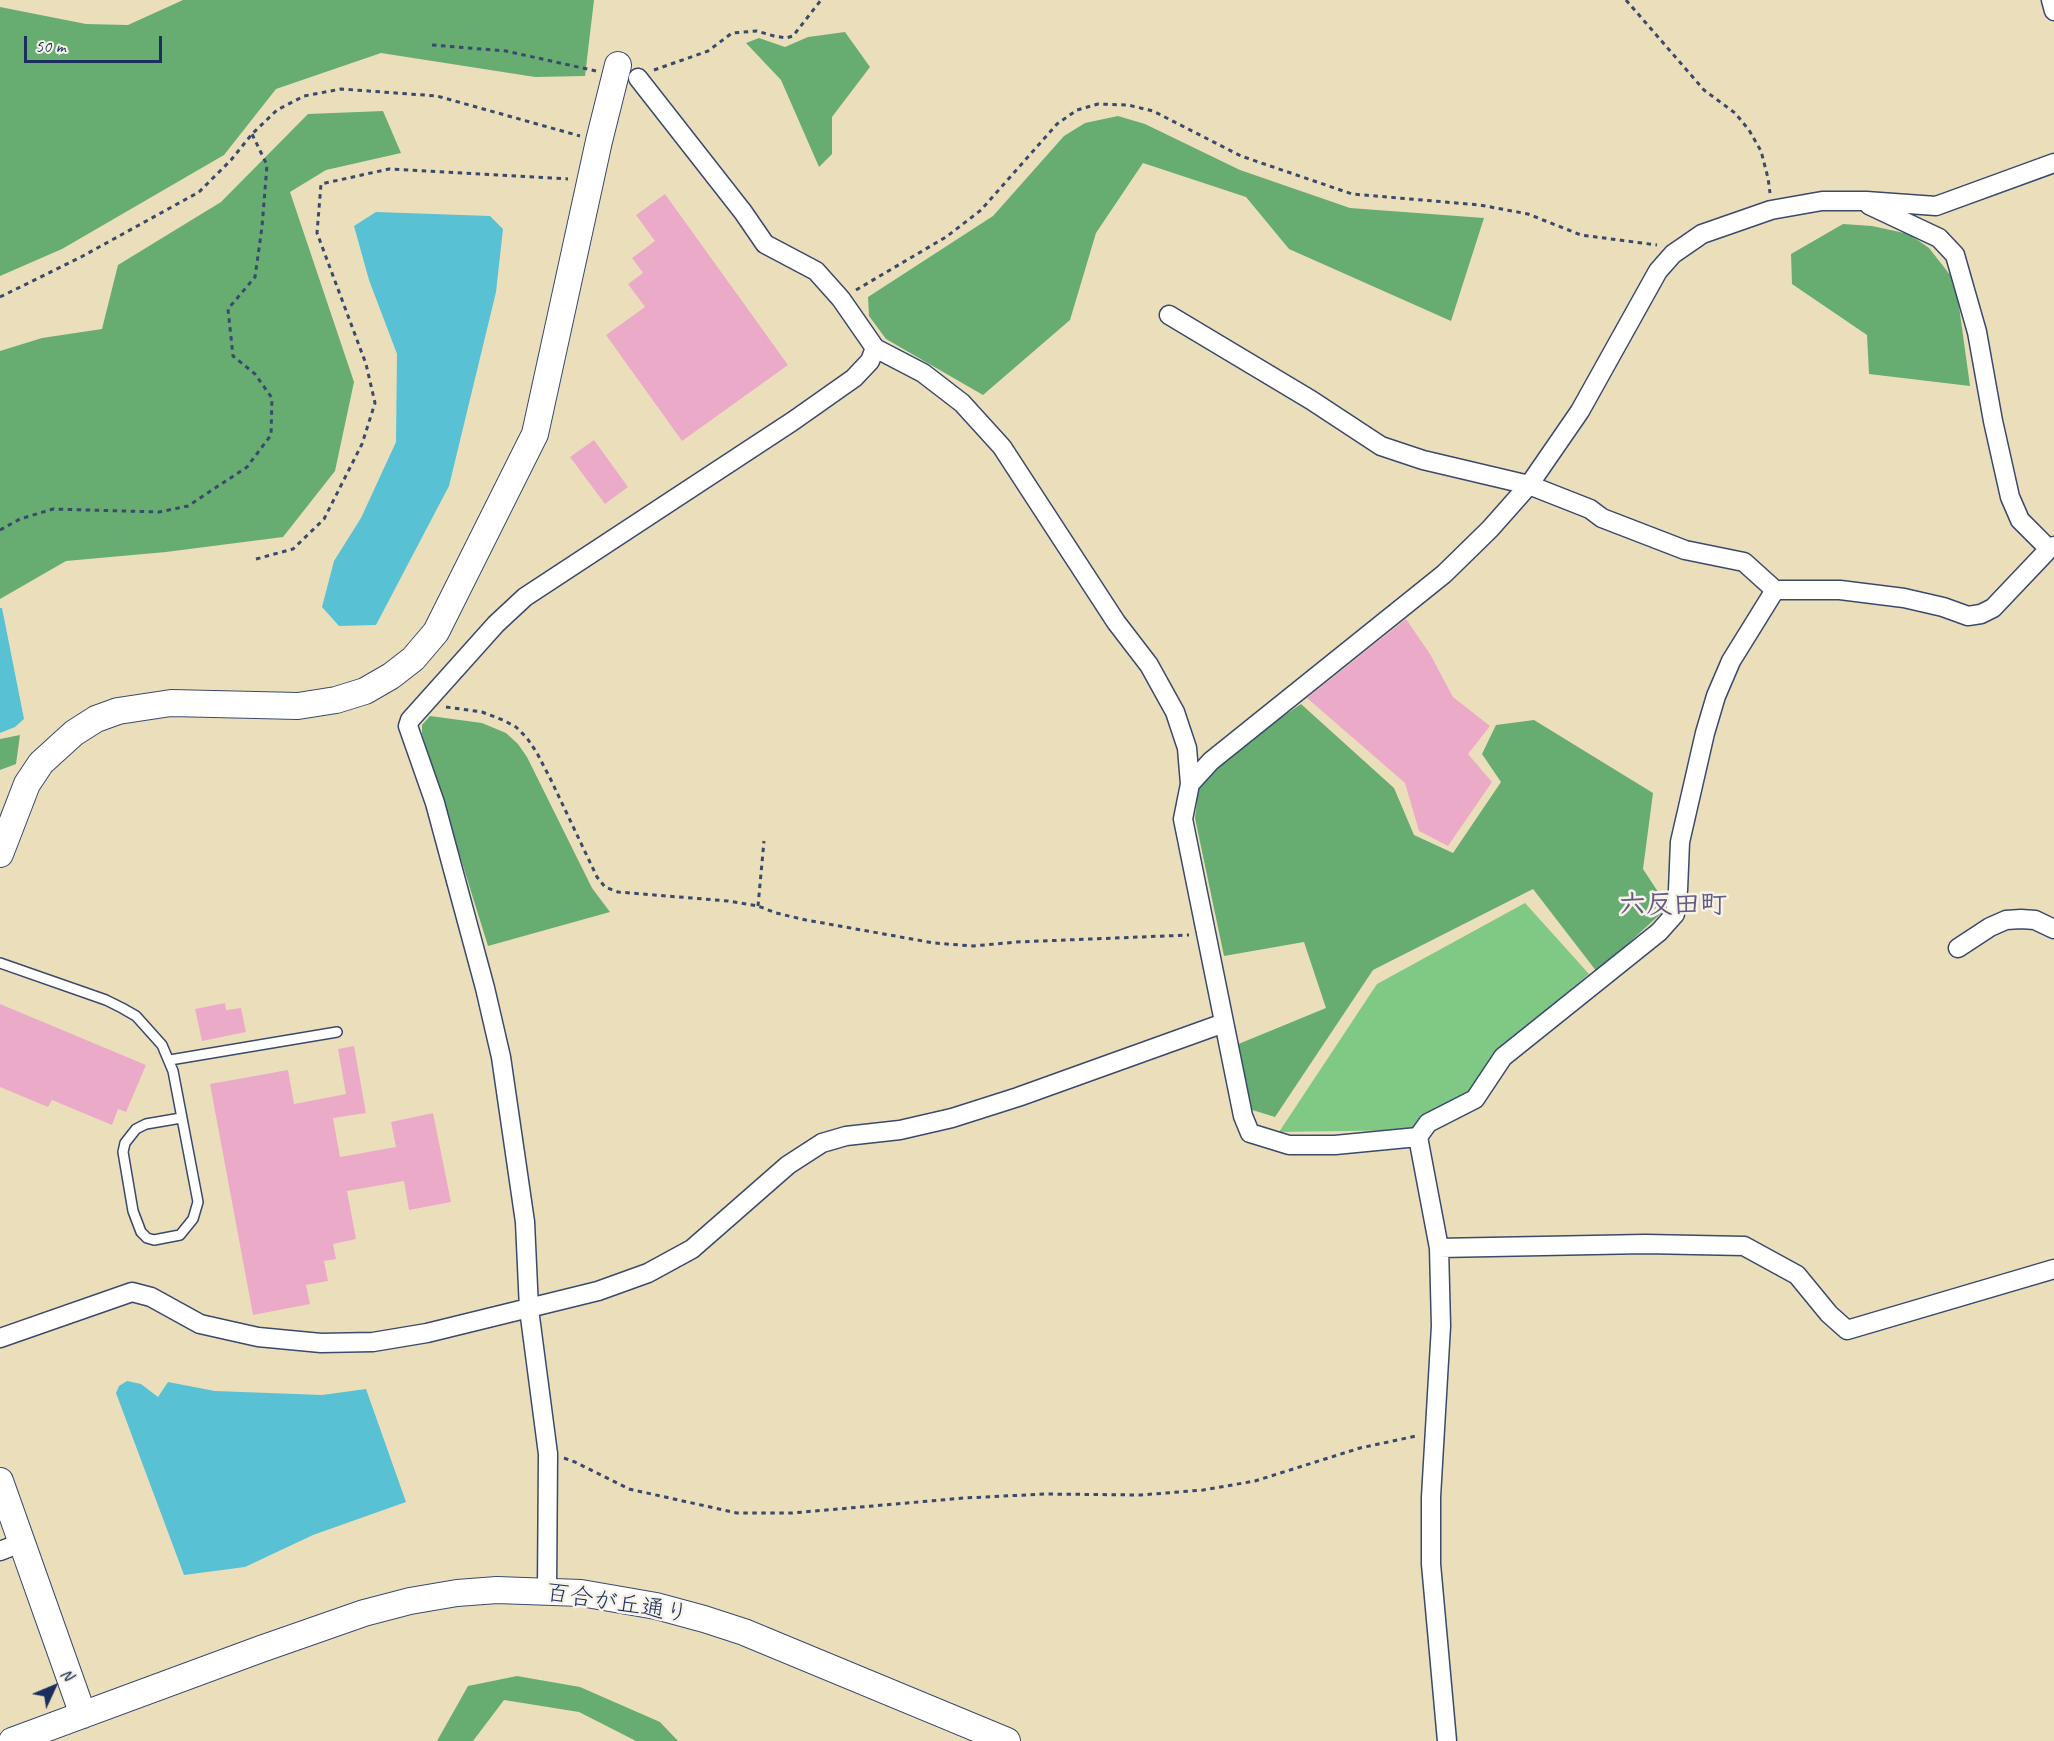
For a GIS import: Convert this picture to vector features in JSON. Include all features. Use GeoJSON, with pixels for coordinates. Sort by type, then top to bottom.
{"type":"FeatureCollection","features":[{"type":"Feature","properties":{"kind":"street"},"geometry":{"type":"LineString","coordinates":[[2050,0],[2054,11]]}},
{"type":"Feature","properties":{"kind":"street"},"geometry":{"type":"LineString","coordinates":[[0,854],[27,784],[41,764],[74,733],[96,719],[118,711],[171,703],[298,706],[336,700],[365,691],[391,676],[413,659],[436,632],[535,434],[599,141],[624,73],[743,212],[765,244],[816,271],[841,299],[875,348],[923,373],[962,403],[1002,447],[1110,613],[1149,665],[1178,721],[1187,748],[1190,784],[1183,819],[1243,1116],[1250,1133],[1290,1145],[1335,1145],[1418,1137]]}},
{"type":"Feature","properties":{"kind":"street"},"geometry":{"type":"LineString","coordinates":[[1190,784],[1211,761],[1444,574],[1490,530],[1530,485],[1580,411],[1658,271],[1673,254],[1702,234],[1772,210],[1822,201],[1866,201],[1936,207],[2054,163]]}},
{"type":"Feature","properties":{"kind":"street"},"geometry":{"type":"LineString","coordinates":[[1169,315],[1311,400],[1382,446],[1423,460],[1530,485],[1590,508],[1602,518],[1685,550],[1744,562],[1775,590],[1840,590],[1904,598],[1943,607],[1968,616],[1981,614],[1993,608],[2051,548],[2020,520],[2010,497],[1977,332],[1955,255],[1939,238],[1870,206],[1866,201]]}},
{"type":"Feature","properties":{"kind":"street"},"geometry":{"type":"LineString","coordinates":[[547,1590],[548,1454],[529,1309],[525,1222],[501,1056],[435,803],[408,726],[410,720],[496,624],[525,597],[793,421],[845,384],[870,361],[875,348]]}},
{"type":"Feature","properties":{"kind":"street"},"geometry":{"type":"LineString","coordinates":[[1447,1741],[1431,1564],[1431,1497],[1441,1326],[1439,1248],[1418,1137],[1428,1123],[1475,1099],[1503,1057],[1659,932],[1675,914],[1680,842],[1694,777],[1716,696],[1731,661],[1775,590]]}},
{"type":"Feature","properties":{"kind":"street"},"geometry":{"type":"LineString","coordinates":[[1958,948],[1990,927],[2006,921],[2036,920],[2054,929]]}},
{"type":"Feature","properties":{"kind":"street"},"geometry":{"type":"LineString","coordinates":[[0,1338],[132,1292],[151,1297],[200,1324],[258,1337],[321,1343],[373,1342],[427,1333],[529,1309],[623,1284],[673,1260],[692,1249],[788,1165],[822,1143],[846,1136],[900,1130],[952,1118],[1224,1023]]}},
{"type":"Feature","properties":{"kind":"street"},"geometry":{"type":"LineString","coordinates":[[1439,1248],[1645,1244],[1744,1246],[1797,1275],[1829,1314],[1847,1330],[2054,1269]]}},
{"type":"Feature","properties":{"kind":"street"},"geometry":{"type":"LineString","coordinates":[[0,1481],[11,1546],[83,1715]]}},
{"type":"Feature","properties":{"kind":"street","name":"百合が丘通り"},"geometry":{"type":"LineString","coordinates":[[12,1741],[364,1613],[410,1601],[457,1593],[547,1590],[581,1593],[656,1606],[744,1632],[1007,1741]]}},
{"type":"Feature","properties":{"kind":"lane"},"geometry":{"type":"LineString","coordinates":[[0,963],[123,1008],[136,1016],[162,1045],[170,1060],[198,1202],[196,1211],[180,1235],[154,1240],[147,1238],[141,1232],[133,1211],[123,1152],[125,1143],[136,1129],[146,1124],[181,1118]]}},
{"type":"Feature","properties":{"kind":"lane"},"geometry":{"type":"LineString","coordinates":[[170,1060],[337,1032]]}},
{"type":"Feature","properties":{"kind":"path"},"geometry":{"type":"LineString","coordinates":[[432,45],[506,51],[624,73],[708,51],[732,33],[757,31],[786,38],[793,36],[822,0]]}},
{"type":"Feature","properties":{"kind":"path"},"geometry":{"type":"LineString","coordinates":[[1626,0],[1704,90],[1735,113],[1749,130],[1763,160],[1772,210]]}},
{"type":"Feature","properties":{"kind":"path"},"geometry":{"type":"LineString","coordinates":[[0,297],[81,257],[199,192],[277,110],[304,96],[341,89],[437,96],[599,141]]}},
{"type":"Feature","properties":{"kind":"path"},"geometry":{"type":"LineString","coordinates":[[841,299],[946,237],[981,210],[1057,124],[1077,110],[1098,104],[1128,105],[1153,111],[1241,156],[1352,194],[1480,205],[1528,214],[1581,235],[1662,246],[1673,254]]}},
{"type":"Feature","properties":{"kind":"path"},"geometry":{"type":"LineString","coordinates":[[0,530],[20,519],[53,510],[159,512],[188,506],[247,467],[271,435],[272,398],[255,374],[233,356],[228,309],[255,277],[262,227],[267,165],[252,134]]}},
{"type":"Feature","properties":{"kind":"path"},"geometry":{"type":"LineString","coordinates":[[256,559],[293,549],[324,519],[362,444],[375,403],[366,364],[317,233],[321,184],[389,169],[591,180]]}},
{"type":"Feature","properties":{"kind":"path"},"geometry":{"type":"LineString","coordinates":[[425,704],[482,712],[510,723],[527,738],[551,780],[597,877],[605,886],[630,894],[728,901],[758,906],[806,920],[934,943],[973,946],[1206,934]]}},
{"type":"Feature","properties":{"kind":"path"},"geometry":{"type":"LineString","coordinates":[[758,906],[764,841]]}},
{"type":"Feature","properties":{"kind":"path"},"geometry":{"type":"LineString","coordinates":[[548,1454],[575,1462],[629,1489],[737,1513],[792,1513],[964,1498],[1045,1494],[1141,1495],[1203,1490],[1255,1481],[1360,1448],[1435,1432]]}},
{"type":"Feature","properties":{"kind":"green space"},"geometry":{"type":"Polygon","coordinates":[[[183,0],[594,0],[585,76],[535,77],[381,53],[276,89],[224,155],[62,249],[0,276],[0,7],[86,24],[128,25],[183,0]]]}},
{"type":"Feature","properties":{"kind":"green space"},"geometry":{"type":"Polygon","coordinates":[[[845,32],[870,67],[832,117],[832,154],[819,167],[781,80],[746,43],[759,38],[785,47],[808,37],[845,32]]]}},
{"type":"Feature","properties":{"kind":"green space"},"geometry":{"type":"Polygon","coordinates":[[[383,111],[401,153],[326,170],[290,192],[354,382],[335,471],[283,537],[166,552],[66,561],[0,599],[0,351],[42,338],[102,329],[118,265],[221,202],[308,114],[383,111]]]}},
{"type":"Feature","properties":{"kind":"green space"},"geometry":{"type":"Polygon","coordinates":[[[1118,116],[1145,124],[1240,170],[1350,208],[1484,218],[1451,321],[1289,249],[1246,197],[1143,163],[1096,233],[1070,320],[983,395],[886,339],[869,316],[868,297],[993,216],[1064,136],[1085,123],[1118,116]]]}},
{"type":"Feature","properties":{"kind":"green space"},"geometry":{"type":"Polygon","coordinates":[[[1843,224],[1872,226],[1909,234],[1929,248],[1951,276],[1958,299],[1970,386],[1869,374],[1867,335],[1792,284],[1791,254],[1843,224]]]}},
{"type":"Feature","properties":{"kind":"green space"},"geometry":{"type":"Polygon","coordinates":[[[1301,704],[1394,788],[1414,835],[1453,853],[1501,782],[1482,754],[1496,725],[1534,720],[1653,793],[1643,869],[1668,907],[1597,972],[1533,889],[1373,970],[1275,1117],[1246,1108],[1236,1045],[1326,1008],[1304,942],[1224,956],[1195,818],[1200,773],[1301,704]]]}},
{"type":"Feature","properties":{"kind":"green space"},"geometry":{"type":"Polygon","coordinates":[[[430,716],[482,723],[506,733],[518,744],[527,757],[592,888],[610,912],[488,946],[422,734],[422,725],[430,716]]]}},
{"type":"Feature","properties":{"kind":"green space"},"geometry":{"type":"Polygon","coordinates":[[[20,735],[16,764],[0,770],[0,739],[20,735]]]}},
{"type":"Feature","properties":{"kind":"green space"},"geometry":{"type":"Polygon","coordinates":[[[1525,903],[1589,974],[1496,1053],[1472,1091],[1414,1130],[1279,1132],[1377,984],[1525,903]]]}},
{"type":"Feature","properties":{"kind":"green space"},"geometry":{"type":"Polygon","coordinates":[[[517,1676],[580,1687],[660,1722],[678,1741],[636,1741],[579,1712],[504,1700],[473,1741],[437,1741],[468,1686],[517,1676]]]}},
{"type":"Feature","properties":{"kind":"water"},"geometry":{"type":"Polygon","coordinates":[[[376,212],[490,216],[503,229],[496,292],[449,486],[376,625],[339,626],[322,607],[334,561],[361,518],[396,442],[397,354],[369,280],[354,226],[376,212]]]}},
{"type":"Feature","properties":{"kind":"water"},"geometry":{"type":"Polygon","coordinates":[[[0,608],[2,608],[24,719],[15,727],[0,733],[0,608]]]}},
{"type":"Feature","properties":{"kind":"water"},"geometry":{"type":"Polygon","coordinates":[[[127,1381],[141,1384],[158,1397],[168,1382],[215,1391],[322,1395],[366,1389],[406,1502],[313,1535],[245,1567],[184,1575],[116,1393],[119,1386],[127,1381]]]}},
{"type":"Feature","properties":{"kind":"building"},"geometry":{"type":"Polygon","coordinates":[[[665,194],[788,365],[682,441],[606,335],[645,307],[628,284],[643,273],[632,258],[655,241],[636,215],[665,194]]]}},
{"type":"Feature","properties":{"kind":"building"},"geometry":{"type":"Polygon","coordinates":[[[594,440],[628,487],[605,504],[570,457],[594,440]]]}},
{"type":"Feature","properties":{"kind":"building"},"geometry":{"type":"Polygon","coordinates":[[[1406,619],[1430,654],[1453,697],[1490,726],[1468,754],[1492,782],[1448,846],[1419,831],[1405,783],[1307,698],[1406,619]]]}},
{"type":"Feature","properties":{"kind":"building"},"geometry":{"type":"Polygon","coordinates":[[[225,1003],[226,1010],[241,1008],[246,1032],[202,1041],[195,1009],[225,1003]]]}},
{"type":"Feature","properties":{"kind":"building"},"geometry":{"type":"Polygon","coordinates":[[[0,1004],[146,1065],[126,1112],[118,1109],[112,1125],[52,1100],[48,1107],[0,1087],[0,1004]]]}},
{"type":"Feature","properties":{"kind":"building"},"geometry":{"type":"Polygon","coordinates":[[[354,1046],[366,1113],[333,1118],[340,1157],[396,1147],[391,1122],[433,1113],[451,1202],[409,1210],[404,1181],[347,1191],[356,1239],[333,1244],[336,1259],[324,1261],[328,1281],[306,1285],[310,1304],[253,1315],[210,1084],[288,1070],[294,1104],[346,1094],[338,1049],[354,1046]]]}},
{"type":"Feature","properties":{"kind":"district","name":"六反田町"},"geometry":{"type":"Point","coordinates":[1673,906]}}]}
